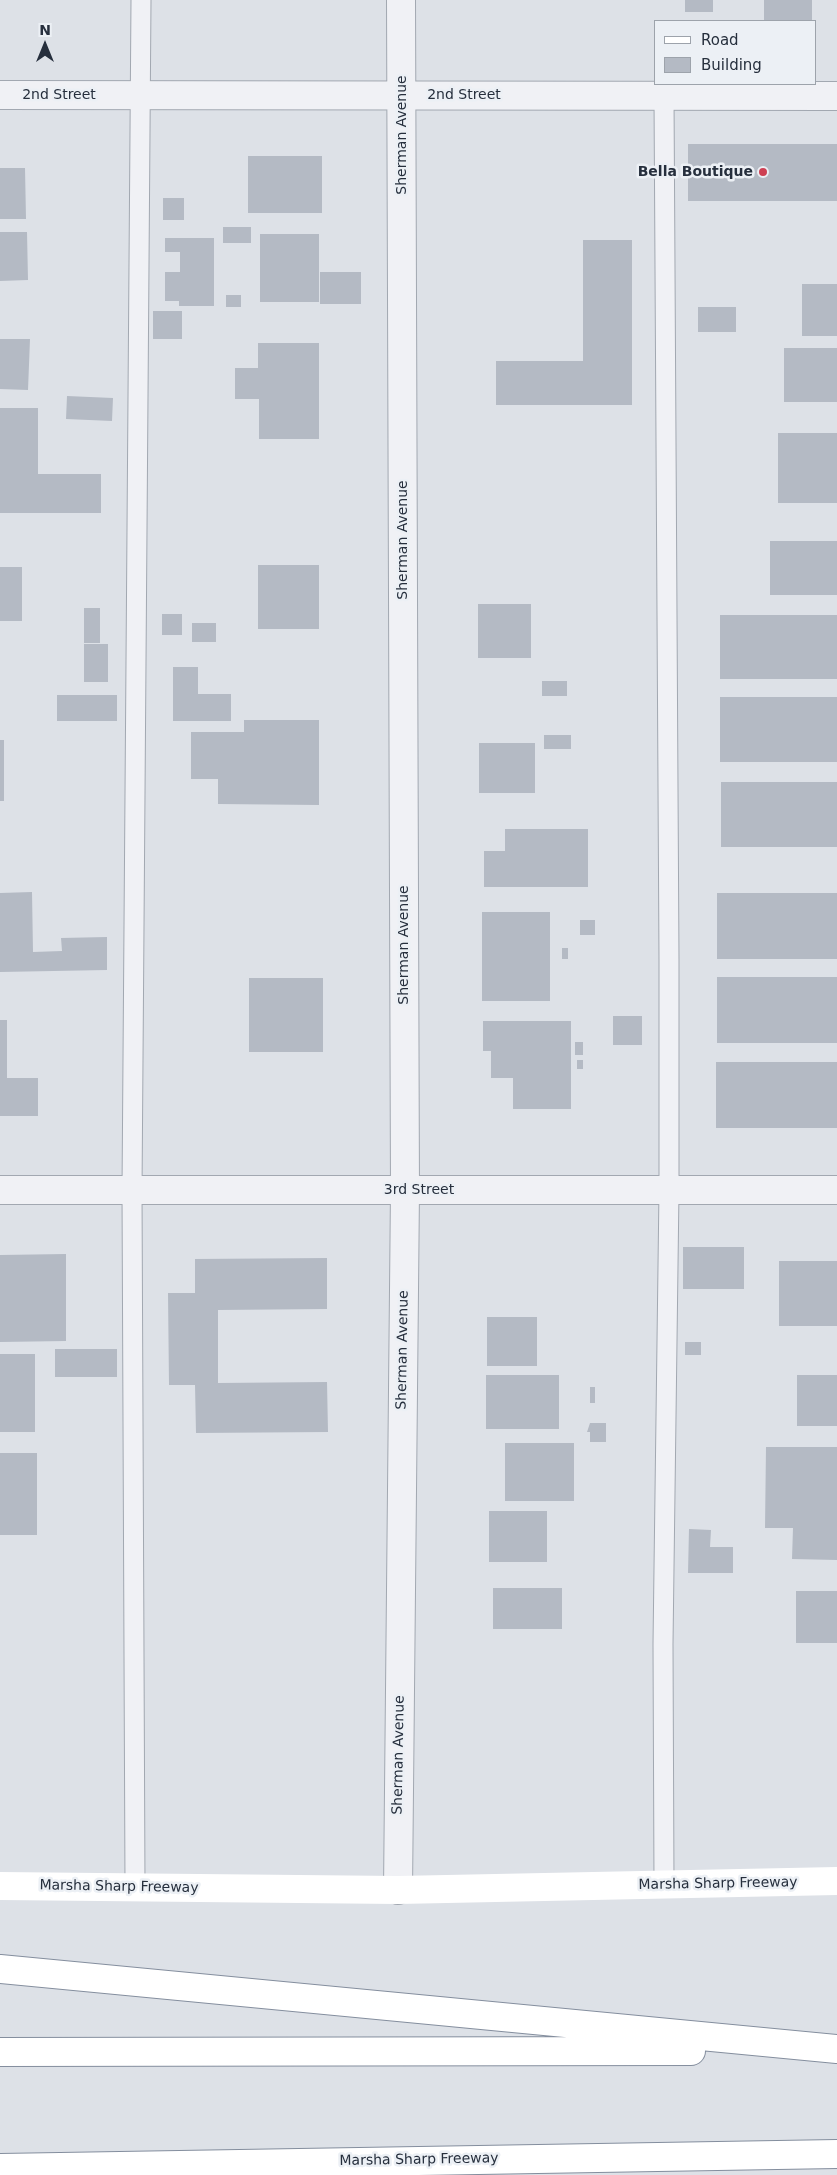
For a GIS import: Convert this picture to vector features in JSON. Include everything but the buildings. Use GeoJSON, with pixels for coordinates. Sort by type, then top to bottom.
{"type":"FeatureCollection","features":[{"type":"Feature","properties":{"kind":"main road","name":"Marsha Sharp Freeway"},"geometry":{"type":"LineString","coordinates":[[0,1886],[398,1890],[837,1881]]}},
{"type":"Feature","properties":{"kind":"main road"},"geometry":{"type":"LineString","coordinates":[[0,1969],[837,2050]]}},
{"type":"Feature","properties":{"kind":"main road"},"geometry":{"type":"LineString","coordinates":[[0,2052],[837,2050]]}},
{"type":"Feature","properties":{"kind":"main road","name":"Marsha Sharp Freeway"},"geometry":{"type":"LineString","coordinates":[[0,2168],[806,2153],[837,2154]]}},
{"type":"Feature","properties":{"kind":"main road"},"geometry":{"type":"LineString","coordinates":[[742,2175],[806,2153]]}},
{"type":"Feature","properties":{"kind":"street","name":"Sherman Avenue"},"geometry":{"type":"LineString","coordinates":[[398,1890],[405,1190],[401,0]]}},
{"type":"Feature","properties":{"kind":"street","name":"2nd Street"},"geometry":{"type":"LineString","coordinates":[[0,95],[837,96]]}},
{"type":"Feature","properties":{"kind":"street","name":"3rd Street"},"geometry":{"type":"LineString","coordinates":[[0,1190],[837,1190]]}},
{"type":"Feature","properties":{"kind":"lane"},"geometry":{"type":"LineString","coordinates":[[135,1887],[132,1190],[141,0]]}},
{"type":"Feature","properties":{"kind":"lane"},"geometry":{"type":"LineString","coordinates":[[664,96],[669,1190],[662,1644],[664,1885]]}},
{"type":"Feature","properties":{"kind":"place","name":"Bella Boutique"},"geometry":{"type":"Point","coordinates":[763,172]}}]}
